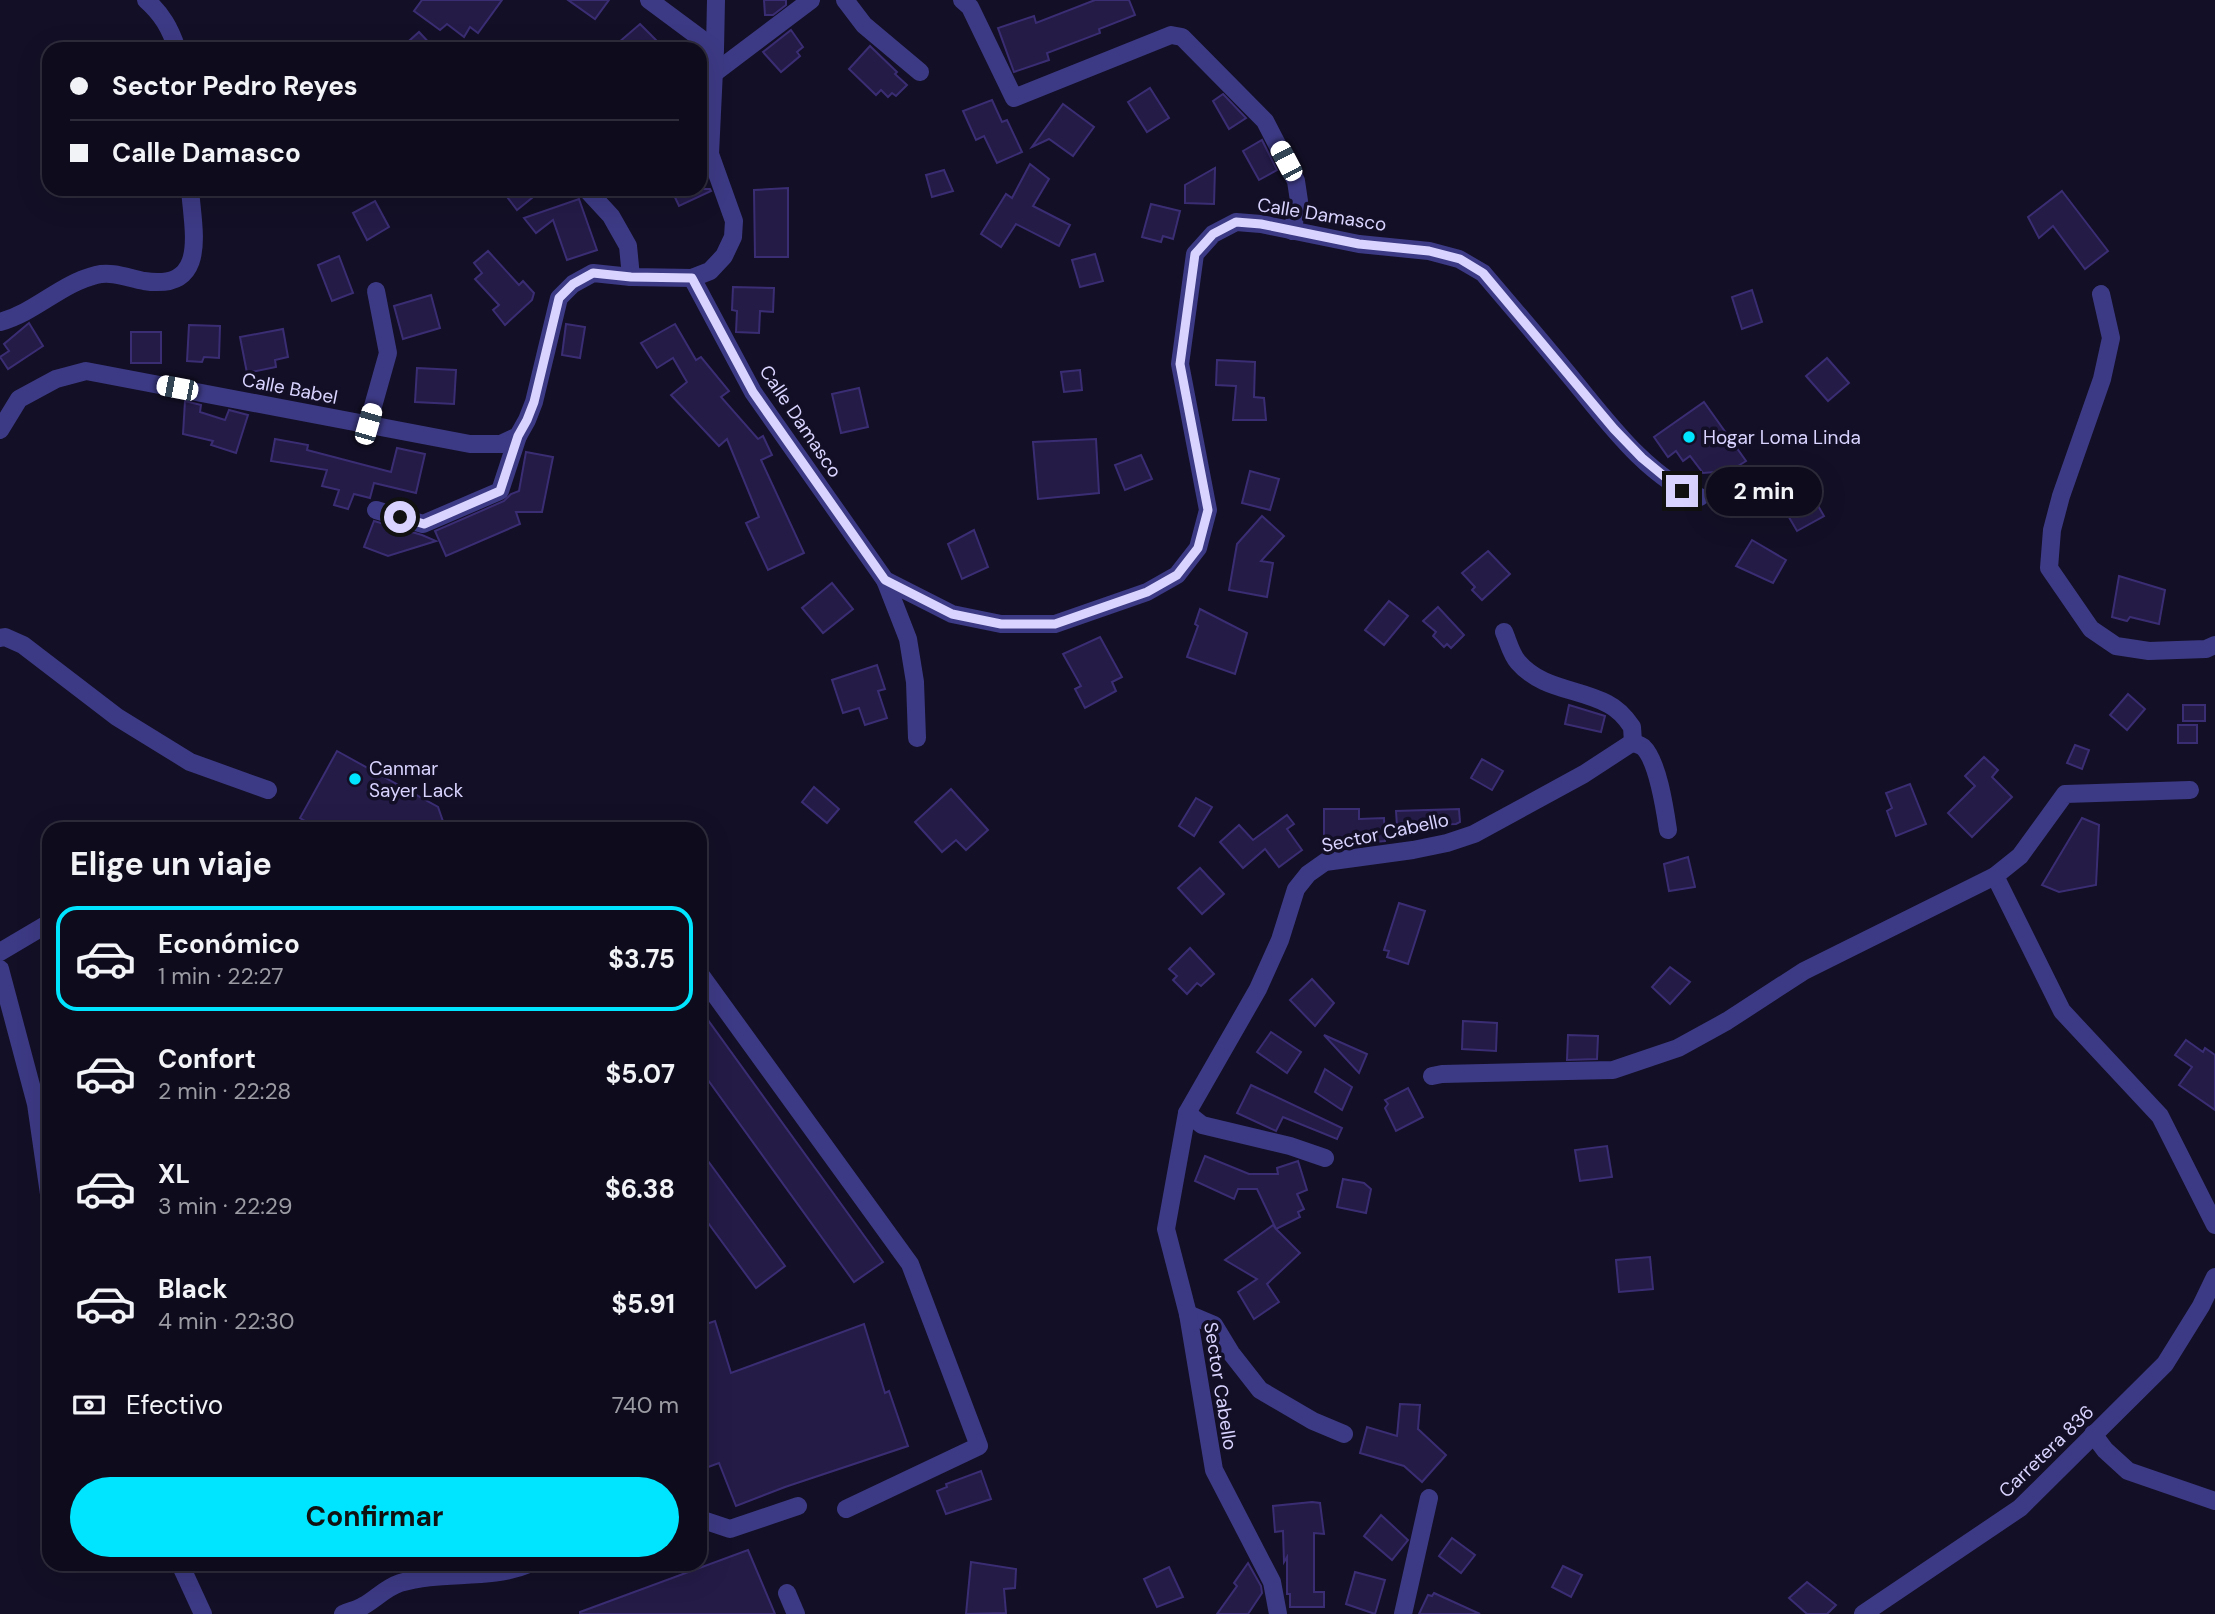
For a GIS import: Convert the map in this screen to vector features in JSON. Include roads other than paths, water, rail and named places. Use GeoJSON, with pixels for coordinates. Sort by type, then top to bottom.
{"type":"FeatureCollection","features":[{"type":"Feature","properties":{"kind":"street"},"geometry":{"type":"LineString","coordinates":[[145,0],[160,13],[175,42]]}},
{"type":"Feature","properties":{"kind":"street"},"geometry":{"type":"LineString","coordinates":[[649,0],[706,42]]}},
{"type":"Feature","properties":{"kind":"street"},"geometry":{"type":"LineString","coordinates":[[376,510],[424,524],[500,491],[518,436],[534,402],[559,298],[573,284],[593,273],[692,278],[710,271],[724,256],[733,237],[734,221],[710,154],[716,0]]}},
{"type":"Feature","properties":{"kind":"street"},"geometry":{"type":"LineString","coordinates":[[713,74],[811,0]]}},
{"type":"Feature","properties":{"kind":"street"},"geometry":{"type":"LineString","coordinates":[[845,0],[864,25],[920,72]]}},
{"type":"Feature","properties":{"kind":"street"},"geometry":{"type":"LineString","coordinates":[[962,0],[970,7],[1014,98],[1171,35],[1182,37],[1265,121],[1296,181],[1299,201],[1292,231]]}},
{"type":"Feature","properties":{"kind":"street"},"geometry":{"type":"LineString","coordinates":[[707,43],[715,49]]}},
{"type":"Feature","properties":{"kind":"street"},"geometry":{"type":"LineString","coordinates":[[0,322],[25,314],[68,286],[99,274],[152,281],[172,280],[181,276],[194,255],[190,196]]}},
{"type":"Feature","properties":{"kind":"street"},"geometry":{"type":"LineString","coordinates":[[592,196],[611,216],[628,246],[631,277]]}},
{"type":"Feature","properties":{"kind":"street","name":"Calle Damasco"},"geometry":{"type":"LineString","coordinates":[[885,580],[962,617],[1001,624],[1055,624],[1147,592],[1177,575],[1198,548],[1208,510],[1180,364],[1195,254],[1213,234],[1236,222],[1261,224],[1359,244],[1429,251],[1460,259],[1483,273],[1614,429],[1642,458],[1682,491],[1700,497]]}},
{"type":"Feature","properties":{"kind":"street","name":"Calle Damasco"},"geometry":{"type":"LineString","coordinates":[[692,278],[753,392],[885,580],[908,639],[915,682],[917,738]]}},
{"type":"Feature","properties":{"kind":"street"},"geometry":{"type":"LineString","coordinates":[[368,424],[388,353],[376,291]]}},
{"type":"Feature","properties":{"kind":"street"},"geometry":{"type":"LineString","coordinates":[[2101,294],[2110,338],[2102,379],[2061,496],[2052,530],[2049,568],[2091,629],[2116,646],[2149,651],[2206,649],[2215,645]]}},
{"type":"Feature","properties":{"kind":"street","name":"Calle Babel"},"geometry":{"type":"LineString","coordinates":[[0,430],[19,399],[56,379],[86,370],[470,444],[501,444],[518,436]]}},
{"type":"Feature","properties":{"kind":"street"},"geometry":{"type":"LineString","coordinates":[[1504,632],[1516,660],[1540,680],[1562,690],[1609,704],[1632,727],[1633,742],[1643,746],[1651,760],[1662,792],[1668,830]]}},
{"type":"Feature","properties":{"kind":"street"},"geometry":{"type":"LineString","coordinates":[[0,638],[5,637],[23,645],[117,717],[190,762],[268,790]]}},
{"type":"Feature","properties":{"kind":"street","name":"Sector Cabello"},"geometry":{"type":"LineString","coordinates":[[1278,1614],[1272,1582],[1214,1470],[1188,1314],[1166,1229],[1187,1113],[1258,989],[1280,940],[1296,889],[1308,874],[1325,862],[1413,850],[1474,834],[1584,774],[1633,742]]}},
{"type":"Feature","properties":{"kind":"street"},"geometry":{"type":"LineString","coordinates":[[1432,1076],[1613,1070],[1678,1048],[1727,1021],[1804,971],[1995,876],[2020,856],[2065,794],[2190,790]]}},
{"type":"Feature","properties":{"kind":"street"},"geometry":{"type":"LineString","coordinates":[[1995,876],[2062,1011],[2160,1116],[2215,1225]]}},
{"type":"Feature","properties":{"kind":"street"},"geometry":{"type":"LineString","coordinates":[[0,952],[42,927]]}},
{"type":"Feature","properties":{"kind":"street"},"geometry":{"type":"LineString","coordinates":[[0,969],[36,1104],[42,1146]]}},
{"type":"Feature","properties":{"kind":"street"},"geometry":{"type":"LineString","coordinates":[[707,984],[910,1264],[979,1446],[846,1509]]}},
{"type":"Feature","properties":{"kind":"street"},"geometry":{"type":"LineString","coordinates":[[1187,1113],[1202,1125],[1290,1146],[1325,1158]]}},
{"type":"Feature","properties":{"kind":"street","name":"Carretera 836"},"geometry":{"type":"LineString","coordinates":[[1863,1614],[2020,1508],[2165,1364],[2202,1306],[2215,1276]]}},
{"type":"Feature","properties":{"kind":"street"},"geometry":{"type":"LineString","coordinates":[[1188,1314],[1214,1325],[1260,1390],[1312,1421],[1344,1434]]}},
{"type":"Feature","properties":{"kind":"street"},"geometry":{"type":"LineString","coordinates":[[2093,1434],[2105,1450],[2128,1471],[2215,1501]]}},
{"type":"Feature","properties":{"kind":"street"},"geometry":{"type":"LineString","coordinates":[[1403,1614],[1429,1498]]}},
{"type":"Feature","properties":{"kind":"street"},"geometry":{"type":"LineString","coordinates":[[707,1521],[730,1529],[799,1506]]}},
{"type":"Feature","properties":{"kind":"street"},"geometry":{"type":"LineString","coordinates":[[183,1571],[203,1614]]}},
{"type":"Feature","properties":{"kind":"street"},"geometry":{"type":"LineString","coordinates":[[343,1614],[364,1606],[381,1592],[401,1583],[440,1571]]}},
{"type":"Feature","properties":{"kind":"street"},"geometry":{"type":"LineString","coordinates":[[489,1571],[512,1571]]}},
{"type":"Feature","properties":{"kind":"street"},"geometry":{"type":"LineString","coordinates":[[787,1593],[796,1614]]}},
{"type":"Feature","properties":{"kind":"place","name":"Hogar Loma Linda"},"geometry":{"type":"Point","coordinates":[1689,437]}},
{"type":"Feature","properties":{"kind":"place","name":"Canmar Sayer Lack"},"geometry":{"type":"Point","coordinates":[355,779]}}]}
